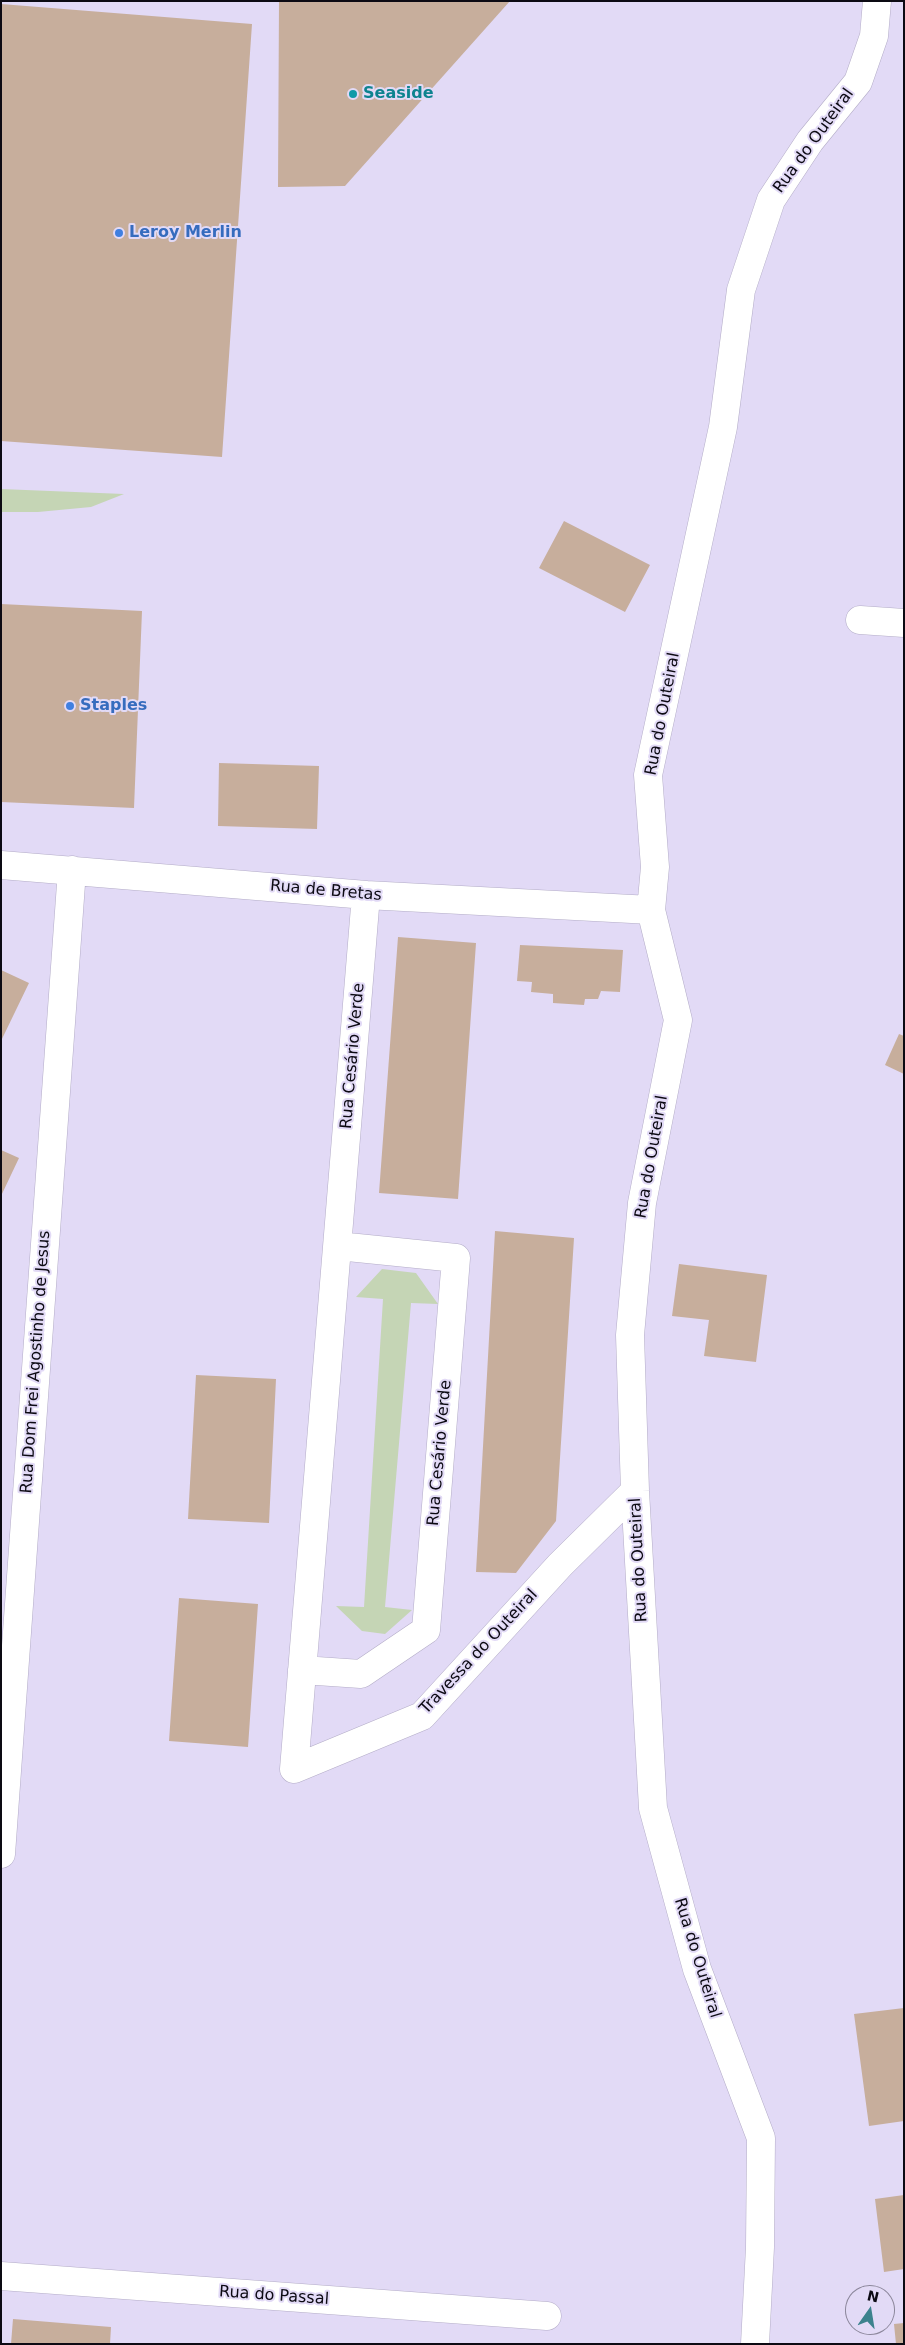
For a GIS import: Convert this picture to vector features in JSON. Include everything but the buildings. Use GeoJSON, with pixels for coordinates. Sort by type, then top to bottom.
{"type":"FeatureCollection","features":[{"type":"Feature","properties":{"kind":"street","name":"Rua do Outeiral"},"geometry":{"type":"LineString","coordinates":[[755,2344],[760,2247],[761,2138],[696,1969],[653,1808],[635,1491],[630,1335],[642,1202],[678,1020],[651,910],[655,867],[648,775],[723,427],[741,290],[771,200],[810,141],[858,82],[874,36],[877,1]]}},
{"type":"Feature","properties":{"kind":"street"},"geometry":{"type":"LineString","coordinates":[[860,620],[904,623]]}},
{"type":"Feature","properties":{"kind":"street","name":"Rua de Bretas"},"geometry":{"type":"LineString","coordinates":[[1,865],[366,895],[651,910]]}},
{"type":"Feature","properties":{"kind":"street","name":"Rua Dom Frei Agostinho de Jesus"},"geometry":{"type":"LineString","coordinates":[[1,1854],[72,870]]}},
{"type":"Feature","properties":{"kind":"street","name":"Rua Cesário Verde"},"geometry":{"type":"LineString","coordinates":[[294,1769],[366,895]]}},
{"type":"Feature","properties":{"kind":"street","name":"Rua Cesário Verde"},"geometry":{"type":"LineString","coordinates":[[302,1670],[361,1674],[426,1630],[456,1258],[338,1246]]}},
{"type":"Feature","properties":{"kind":"street","name":"Travessa do Outeiral"},"geometry":{"type":"LineString","coordinates":[[294,1769],[422,1716],[560,1565],[635,1491]]}},
{"type":"Feature","properties":{"kind":"street","name":"Rua do Passal"},"geometry":{"type":"LineString","coordinates":[[1,2276],[547,2316]]}},
{"type":"Feature","properties":{"kind":"green space"},"geometry":{"type":"Polygon","coordinates":[[[1,489],[124,494],[91,507],[38,512],[1,512],[1,489]]]}},
{"type":"Feature","properties":{"kind":"green space"},"geometry":{"type":"Polygon","coordinates":[[[382,1269],[416,1273],[438,1304],[411,1303],[385,1607],[412,1610],[385,1634],[362,1631],[336,1606],[364,1607],[383,1299],[356,1297],[382,1269]]]}},
{"type":"Feature","properties":{"kind":"place","name":"Seaside"},"geometry":{"type":"Point","coordinates":[353,94]}},
{"type":"Feature","properties":{"kind":"place","name":"Leroy Merlin"},"geometry":{"type":"Point","coordinates":[119,233]}},
{"type":"Feature","properties":{"kind":"place","name":"Staples"},"geometry":{"type":"Point","coordinates":[70,706]}}]}
